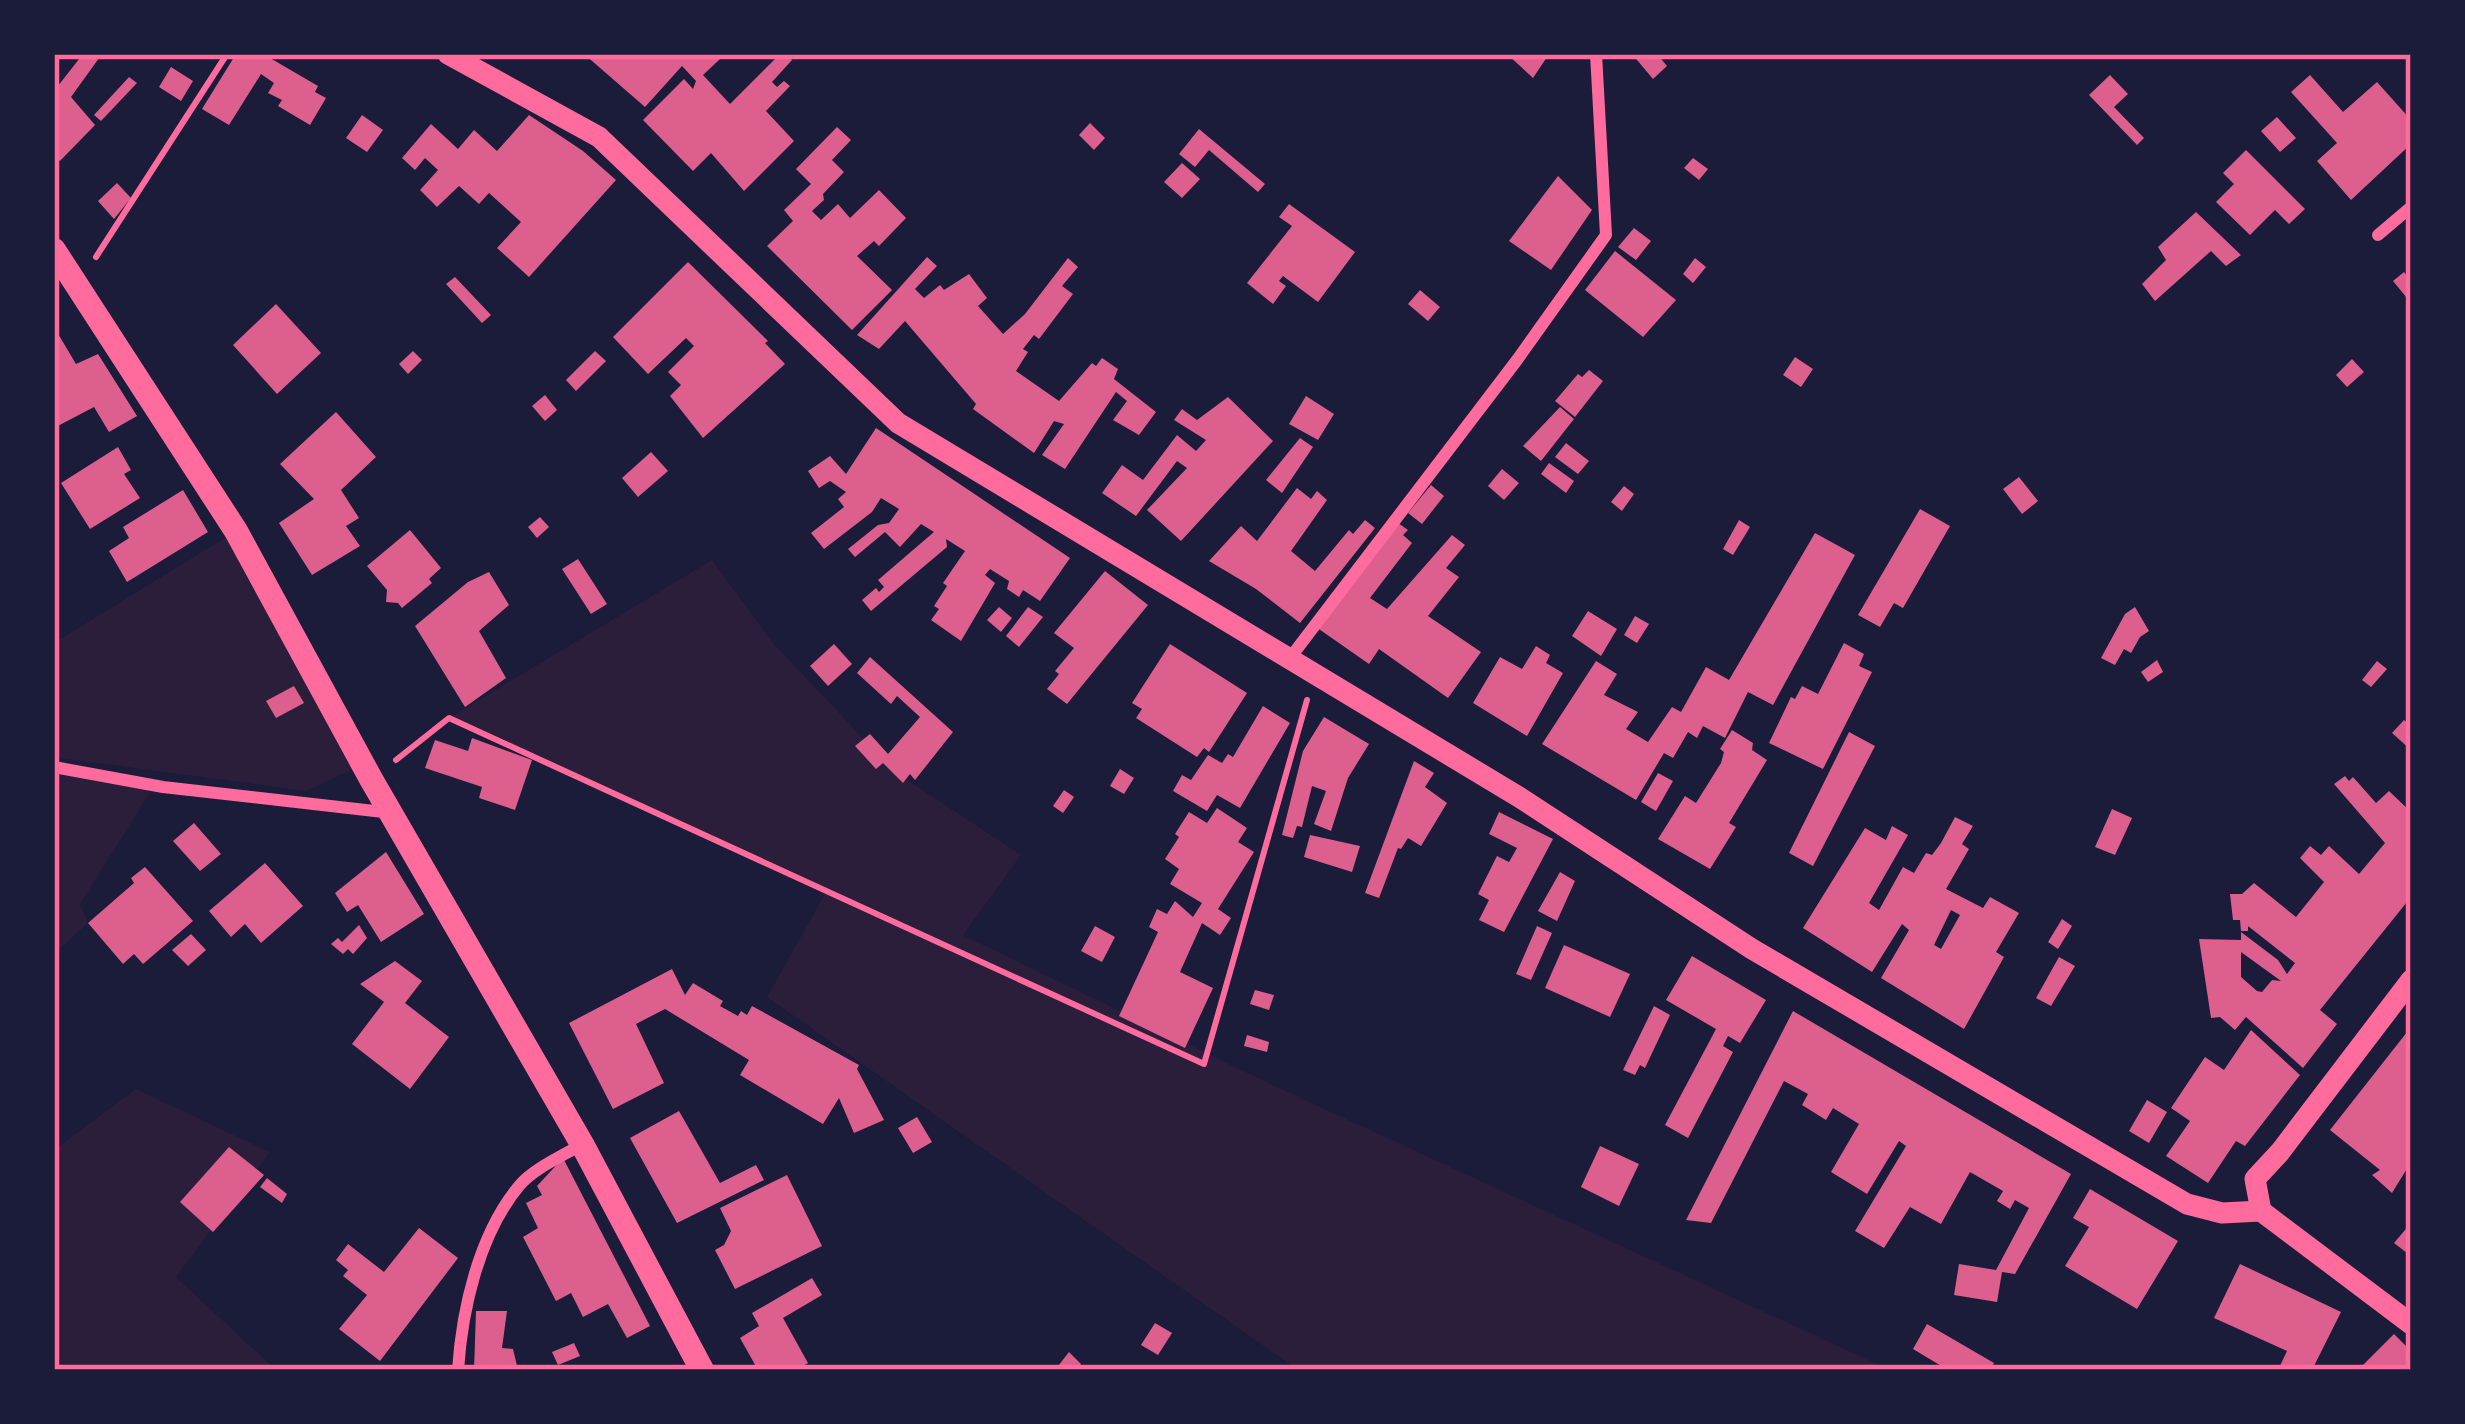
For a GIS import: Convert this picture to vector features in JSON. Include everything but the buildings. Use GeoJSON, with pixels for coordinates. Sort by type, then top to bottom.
{"type":"FeatureCollection","features":[{"type":"Feature","properties":{"kind":"main road"},"geometry":{"type":"LineString","coordinates":[[54,250],[236,530],[371,779],[582,1144],[702,1370]]}},
{"type":"Feature","properties":{"kind":"street"},"geometry":{"type":"LineString","coordinates":[[448,54],[599,137],[898,423],[1519,796],[1752,949],[2186,1204],[2222,1213],[2261,1210],[2411,1324]]}},
{"type":"Feature","properties":{"kind":"street"},"geometry":{"type":"LineString","coordinates":[[1290,658],[1606,235],[1596,54]]}},
{"type":"Feature","properties":{"kind":"street"},"geometry":{"type":"LineString","coordinates":[[2378,235],[2411,207]]}},
{"type":"Feature","properties":{"kind":"street"},"geometry":{"type":"LineString","coordinates":[[54,767],[163,788],[393,814]]}},
{"type":"Feature","properties":{"kind":"street"},"geometry":{"type":"LineString","coordinates":[[2261,1210],[2255,1179],[2411,980]]}},
{"type":"Feature","properties":{"kind":"street"},"geometry":{"type":"LineString","coordinates":[[458,1370],[460,1341],[482,1251],[520,1183],[582,1144]]}},
{"type":"Feature","properties":{"kind":"path"},"geometry":{"type":"LineString","coordinates":[[78,286],[227,54]]}},
{"type":"Feature","properties":{"kind":"path"},"geometry":{"type":"LineString","coordinates":[[371,779],[449,718],[1204,1064],[1314,674]]}},
{"type":"Feature","properties":{"kind":"shaded area"},"geometry":{"type":"Polygon","coordinates":[[[236,531],[364,764],[306,791],[54,757],[54,643],[236,531]]]}},
{"type":"Feature","properties":{"kind":"shaded area"},"geometry":{"type":"Polygon","coordinates":[[[712,560],[773,643],[895,772],[1021,855],[963,935],[1262,1080],[1890,1370],[1298,1370],[767,997],[826,892],[449,718],[712,560]]]}},
{"type":"Feature","properties":{"kind":"shaded area"},"geometry":{"type":"Polygon","coordinates":[[[54,767],[154,786],[80,904],[88,923],[54,954],[54,767]]]}},
{"type":"Feature","properties":{"kind":"shaded area"},"geometry":{"type":"Polygon","coordinates":[[[136,1089],[270,1152],[176,1277],[276,1370],[54,1370],[54,1150],[136,1089]]]}}]}
